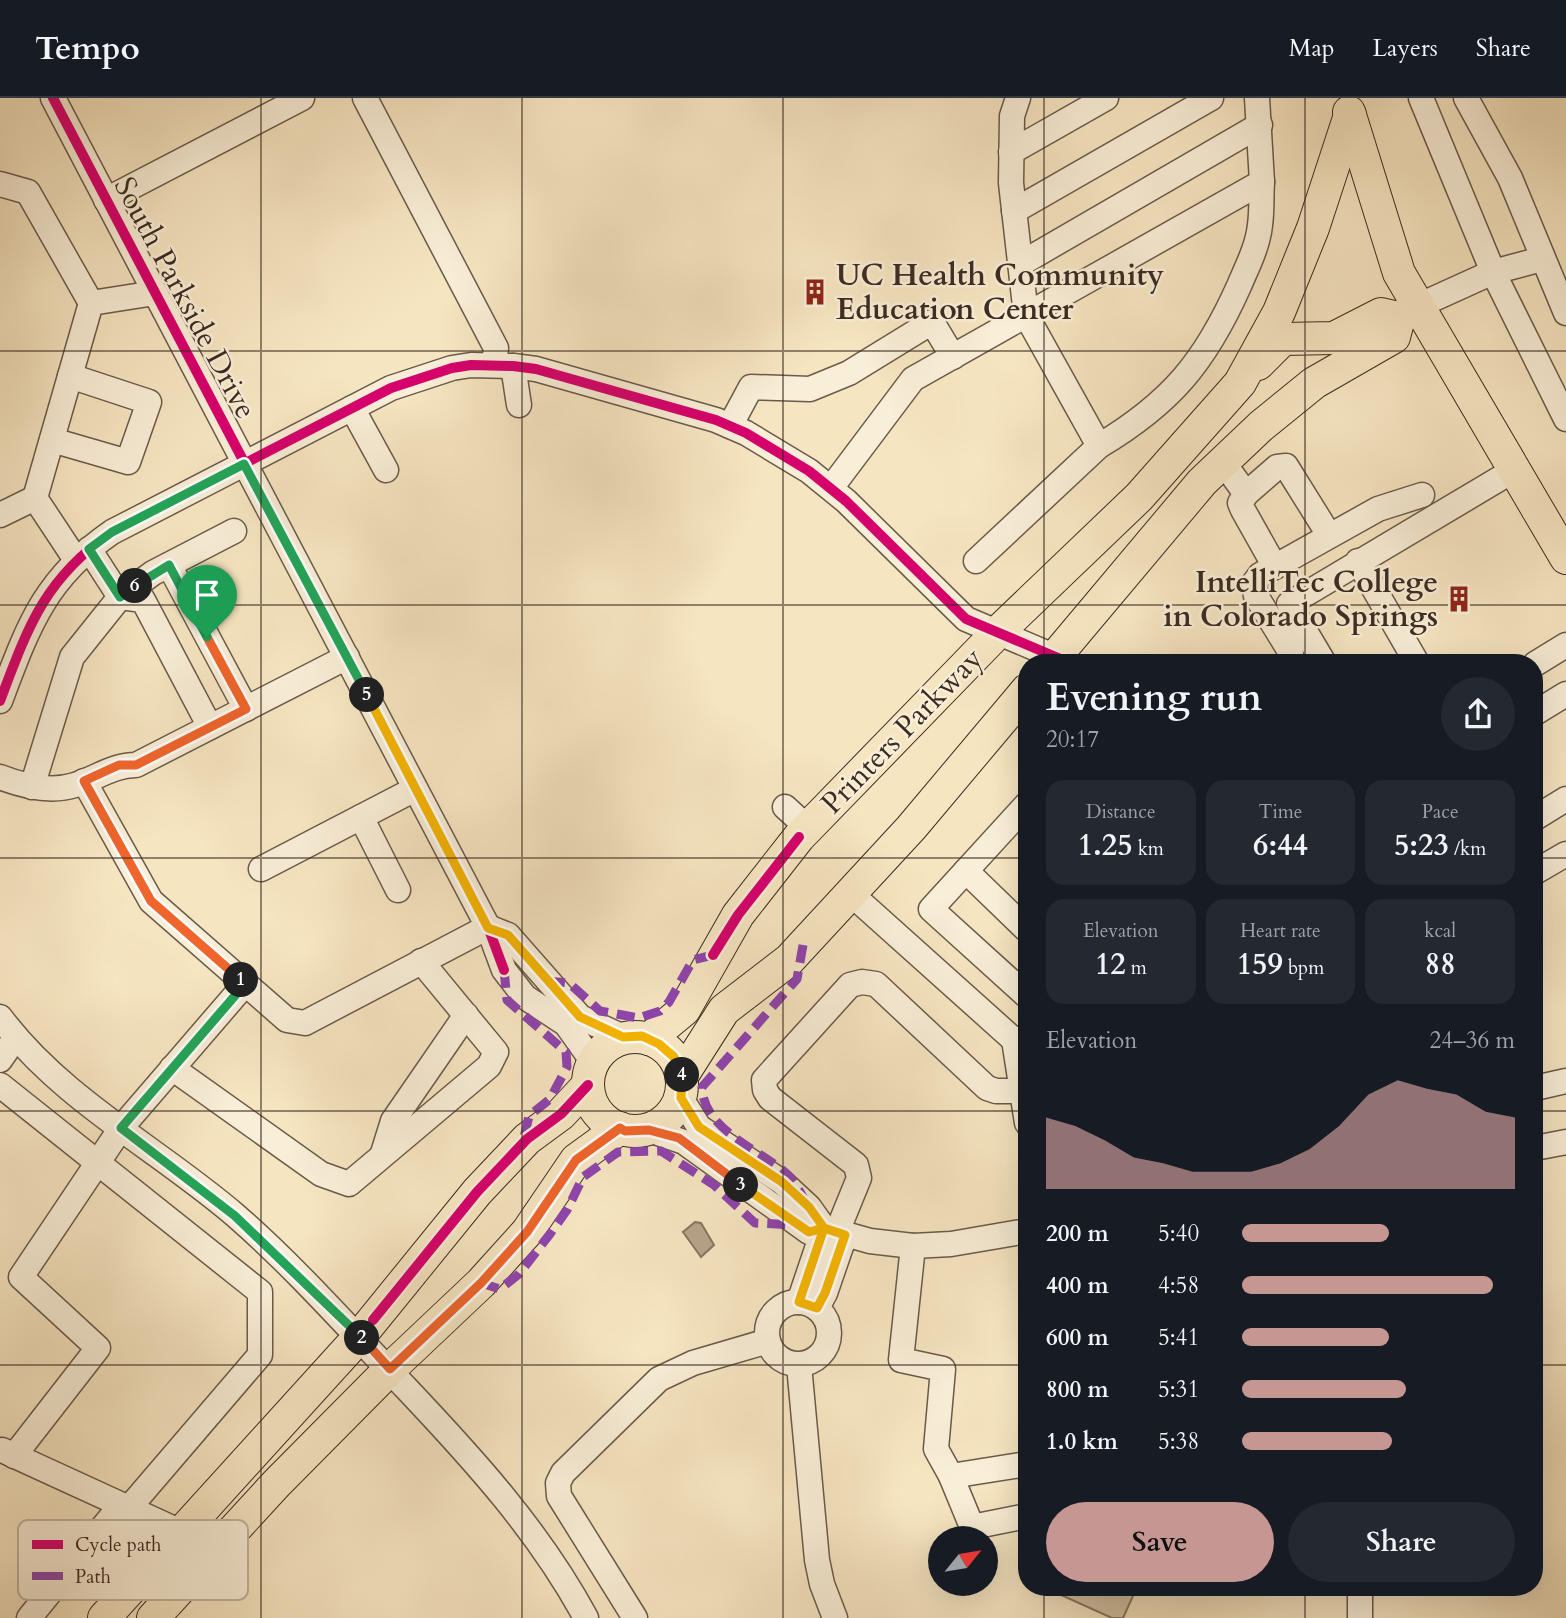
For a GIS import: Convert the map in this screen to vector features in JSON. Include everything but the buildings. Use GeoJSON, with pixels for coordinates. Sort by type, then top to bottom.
{"type":"FeatureCollection","features":[{"type":"Feature","properties":{"kind":"main road"},"geometry":{"type":"LineString","coordinates":[[1348,106],[1409,312],[1514,470],[1566,558]]}},
{"type":"Feature","properties":{"kind":"main road","name":"Printers Parkway"},"geometry":{"type":"LineString","coordinates":[[1240,383],[1279,312],[1313,228],[1348,106]]}},
{"type":"Feature","properties":{"kind":"main road"},"geometry":{"type":"LineString","coordinates":[[1064,654],[1160,530],[1223,462],[1285,403],[1394,337],[1409,312]]}},
{"type":"Feature","properties":{"kind":"main road","name":"Printers Parkway"},"geometry":{"type":"LineString","coordinates":[[636,1038],[684,1010],[797,818],[965,667],[1139,497],[1240,383],[1283,339],[1334,338],[1381,314],[1409,312]]}},
{"type":"Feature","properties":{"kind":"main road","name":"Printers Parkway"},"geometry":{"type":"LineString","coordinates":[[682,1087],[724,1010],[789,960],[911,828],[1018,701]]}},
{"type":"Feature","properties":{"kind":"main road"},"geometry":{"type":"LineString","coordinates":[[195,1520],[360,1336],[477,1192],[527,1139],[561,1114],[610,1045],[636,1038],[659,1044],[674,1057],[682,1087],[669,1117],[634,1129],[576,1160],[527,1232],[481,1283],[390,1369],[243,1520]]}},
{"type":"Feature","properties":{"kind":"main road","name":"South Parkside Drive"},"geometry":{"type":"LineString","coordinates":[[591,1074],[592,1103],[607,1121],[634,1129]]}},
{"type":"Feature","properties":{"kind":"main road"},"geometry":{"type":"LineString","coordinates":[[104,1618],[121,1600]]}},
{"type":"Feature","properties":{"kind":"main road"},"geometry":{"type":"LineString","coordinates":[[153,1618],[170,1600]]}},
{"type":"Feature","properties":{"kind":"street","name":"South Parkside Drive"},"geometry":{"type":"LineString","coordinates":[[53,98],[488,928],[503,970],[525,997],[566,1024],[591,1074]]}},
{"type":"Feature","properties":{"kind":"street"},"geometry":{"type":"LineString","coordinates":[[106,200],[302,98]]}},
{"type":"Feature","properties":{"kind":"street"},"geometry":{"type":"LineString","coordinates":[[365,98],[496,348],[519,405]]}},
{"type":"Feature","properties":{"kind":"street"},"geometry":{"type":"LineString","coordinates":[[1018,98],[1012,116],[1014,211],[1026,316],[1099,446]]}},
{"type":"Feature","properties":{"kind":"street"},"geometry":{"type":"LineString","coordinates":[[1012,152],[1106,98]]}},
{"type":"Feature","properties":{"kind":"street"},"geometry":{"type":"LineString","coordinates":[[1014,211],[1212,98]]}},
{"type":"Feature","properties":{"kind":"street"},"geometry":{"type":"LineString","coordinates":[[976,561],[1099,446],[1132,426],[1165,400],[1202,357],[1223,321],[1252,256],[1260,228],[1262,182],[1257,98]]}},
{"type":"Feature","properties":{"kind":"street"},"geometry":{"type":"LineString","coordinates":[[1421,98],[1493,272],[1566,419]]}},
{"type":"Feature","properties":{"kind":"street"},"geometry":{"type":"LineString","coordinates":[[1466,98],[1510,178],[1566,313]]}},
{"type":"Feature","properties":{"kind":"street"},"geometry":{"type":"LineString","coordinates":[[1020,264],[1260,125]]}},
{"type":"Feature","properties":{"kind":"street"},"geometry":{"type":"LineString","coordinates":[[831,488],[913,379],[1262,182]]}},
{"type":"Feature","properties":{"kind":"street"},"geometry":{"type":"LineString","coordinates":[[0,184],[28,192],[91,303],[35,498],[0,514]]}},
{"type":"Feature","properties":{"kind":"street"},"geometry":{"type":"LineString","coordinates":[[1409,312],[1493,272],[1542,259]]}},
{"type":"Feature","properties":{"kind":"street"},"geometry":{"type":"LineString","coordinates":[[91,303],[155,293]]}},
{"type":"Feature","properties":{"kind":"street"},"geometry":{"type":"LineString","coordinates":[[730,426],[751,387],[761,385],[791,390],[810,389],[849,373],[932,322],[953,357]]}},
{"type":"Feature","properties":{"kind":"street"},"geometry":{"type":"LineString","coordinates":[[0,701],[31,620],[59,579],[112,532],[412,379],[452,368],[503,365],[685,410],[730,426],[778,451],[831,488],[966,619],[999,631],[1045,654]]}},
{"type":"Feature","properties":{"kind":"street"},"geometry":{"type":"LineString","coordinates":[[52,440],[128,462],[149,402],[70,376]]}},
{"type":"Feature","properties":{"kind":"street"},"geometry":{"type":"LineString","coordinates":[[352,408],[386,470]]}},
{"type":"Feature","properties":{"kind":"street"},"geometry":{"type":"LineString","coordinates":[[1223,462],[1246,494]]}},
{"type":"Feature","properties":{"kind":"street"},"geometry":{"type":"LineString","coordinates":[[1275,567],[1240,503],[1246,494],[1277,467],[1286,466],[1329,535]]}},
{"type":"Feature","properties":{"kind":"street"},"geometry":{"type":"LineString","coordinates":[[1319,654],[1289,604],[1514,470]]}},
{"type":"Feature","properties":{"kind":"street"},"geometry":{"type":"LineString","coordinates":[[1285,654],[1256,596],[1254,583],[1260,575],[1378,509],[1422,495]]}},
{"type":"Feature","properties":{"kind":"street"},"geometry":{"type":"LineString","coordinates":[[35,498],[120,597],[143,600],[210,727]]}},
{"type":"Feature","properties":{"kind":"street"},"geometry":{"type":"LineString","coordinates":[[32,787],[72,657],[120,597],[169,565],[234,531]]}},
{"type":"Feature","properties":{"kind":"street"},"geometry":{"type":"LineString","coordinates":[[1358,561],[1412,654]]}},
{"type":"Feature","properties":{"kind":"street"},"geometry":{"type":"LineString","coordinates":[[169,565],[246,709]]}},
{"type":"Feature","properties":{"kind":"street"},"geometry":{"type":"LineString","coordinates":[[965,667],[966,619]]}},
{"type":"Feature","properties":{"kind":"street"},"geometry":{"type":"LineString","coordinates":[[1543,659],[1566,645]]}},
{"type":"Feature","properties":{"kind":"street"},"geometry":{"type":"LineString","coordinates":[[0,777],[32,787],[65,787],[119,765],[136,765],[347,657]]}},
{"type":"Feature","properties":{"kind":"street"},"geometry":{"type":"LineString","coordinates":[[1543,708],[1566,694]]}},
{"type":"Feature","properties":{"kind":"street"},"geometry":{"type":"LineString","coordinates":[[84,781],[151,901],[287,1020],[305,1023],[488,928],[508,935],[580,1017],[636,1038]]}},
{"type":"Feature","properties":{"kind":"street"},"geometry":{"type":"LineString","coordinates":[[261,869],[415,789]]}},
{"type":"Feature","properties":{"kind":"street"},"geometry":{"type":"LineString","coordinates":[[1543,812],[1566,799]]}},
{"type":"Feature","properties":{"kind":"street"},"geometry":{"type":"LineString","coordinates":[[1018,814],[931,909],[1018,988]]}},
{"type":"Feature","properties":{"kind":"street"},"geometry":{"type":"LineString","coordinates":[[361,817],[398,890]]}},
{"type":"Feature","properties":{"kind":"street"},"geometry":{"type":"LineString","coordinates":[[1543,867],[1566,854]]}},
{"type":"Feature","properties":{"kind":"street"},"geometry":{"type":"LineString","coordinates":[[966,871],[1018,916]]}},
{"type":"Feature","properties":{"kind":"street"},"geometry":{"type":"LineString","coordinates":[[850,893],[1018,1036]]}},
{"type":"Feature","properties":{"kind":"street"},"geometry":{"type":"LineString","coordinates":[[172,1068],[321,1174],[349,1184],[489,1066],[496,1052],[421,961]]}},
{"type":"Feature","properties":{"kind":"street"},"geometry":{"type":"LineString","coordinates":[[808,1305],[829,1325],[827,1348],[810,1363],[799,1365],[781,1359],[768,1340],[771,1319],[779,1308],[808,1305],[825,1293],[835,1231],[859,1178],[856,1165],[770,1098],[765,1090],[764,1080],[850,985],[862,982],[876,985],[987,1088],[996,1091],[1018,1091]]}},
{"type":"Feature","properties":{"kind":"street"},"geometry":{"type":"LineString","coordinates":[[154,1520],[4,1452],[99,1348],[21,1277],[121,1128],[245,984]]}},
{"type":"Feature","properties":{"kind":"street"},"geometry":{"type":"LineString","coordinates":[[383,1153],[393,1121],[466,1015]]}},
{"type":"Feature","properties":{"kind":"street"},"geometry":{"type":"LineString","coordinates":[[0,1017],[39,1061],[235,1216],[360,1336],[497,1485],[549,1557],[586,1618]]}},
{"type":"Feature","properties":{"kind":"street"},"geometry":{"type":"LineString","coordinates":[[0,1060],[16,1037]]}},
{"type":"Feature","properties":{"kind":"street"},"geometry":{"type":"LineString","coordinates":[[1543,1086],[1566,1081]]}},
{"type":"Feature","properties":{"kind":"street"},"geometry":{"type":"LineString","coordinates":[[0,1085],[260,1292],[260,1355],[114,1520]]}},
{"type":"Feature","properties":{"kind":"street"},"geometry":{"type":"LineString","coordinates":[[682,1087],[699,1127],[782,1182],[835,1231]]}},
{"type":"Feature","properties":{"kind":"street","name":"South Parkside Drive"},"geometry":{"type":"LineString","coordinates":[[634,1129],[684,1142],[809,1232],[835,1231],[913,1246],[951,1244],[1018,1233]]}},
{"type":"Feature","properties":{"kind":"street"},"geometry":{"type":"LineString","coordinates":[[1543,1146],[1566,1142]]}},
{"type":"Feature","properties":{"kind":"street"},"geometry":{"type":"LineString","coordinates":[[913,1246],[901,1360],[943,1369],[936,1449],[951,1476],[972,1527],[1018,1518]]}},
{"type":"Feature","properties":{"kind":"street"},"geometry":{"type":"LineString","coordinates":[[635,1618],[559,1496],[558,1483],[563,1473],[659,1379],[693,1363],[768,1340]]}},
{"type":"Feature","properties":{"kind":"street"},"geometry":{"type":"LineString","coordinates":[[799,1365],[817,1560],[835,1618]]}},
{"type":"Feature","properties":{"kind":"street"},"geometry":{"type":"LineString","coordinates":[[951,1476],[1018,1465]]}},
{"type":"Feature","properties":{"kind":"street"},"geometry":{"type":"LineString","coordinates":[[1360,1596],[1360,1618]]}},
{"type":"Feature","properties":{"kind":"street"},"geometry":{"type":"LineString","coordinates":[[29,1618],[45,1600]]}},
{"type":"Feature","properties":{"kind":"shaded area"},"geometry":{"type":"Polygon","coordinates":[[[695,1222],[701,1223],[714,1245],[701,1257],[683,1232],[695,1222]]]}},
{"type":"Feature","properties":{"kind":"shaded area"},"geometry":{"type":"Polygon","coordinates":[[[1063,1596],[1133,1596],[1123,1618],[1112,1618],[1063,1596]]]}},
{"type":"Feature","properties":{"kind":"marked path"},"geometry":{"type":"LineString","coordinates":[[803,945],[797,979],[702,1087],[705,1102],[722,1127],[787,1174],[809,1207]]}},
{"type":"Feature","properties":{"kind":"marked path"},"geometry":{"type":"LineString","coordinates":[[547,981],[569,983],[600,1011],[639,1018],[660,1011],[669,1002],[693,960],[713,955]]}},
{"type":"Feature","properties":{"kind":"marked path"},"geometry":{"type":"LineString","coordinates":[[504,970],[507,1000],[566,1052],[567,1067],[550,1099],[529,1116],[523,1142]]}},
{"type":"Feature","properties":{"kind":"marked path"},"geometry":{"type":"LineString","coordinates":[[481,1283],[500,1289],[519,1274],[567,1210],[583,1177],[618,1152],[661,1151],[714,1185],[755,1223],[798,1225]]}},
{"type":"Feature","properties":{"kind":"cycle path"},"geometry":{"type":"LineString","coordinates":[[53,98],[488,927],[504,970]]}},
{"type":"Feature","properties":{"kind":"cycle path"},"geometry":{"type":"LineString","coordinates":[[0,701],[41,606],[70,568],[112,532],[391,388],[452,368],[471,365],[536,369],[716,420],[746,433],[809,471],[846,501],[966,619],[1049,654]]}},
{"type":"Feature","properties":{"kind":"cycle path"},"geometry":{"type":"LineString","coordinates":[[713,955],[738,915],[799,837]]}},
{"type":"Feature","properties":{"kind":"cycle path"},"geometry":{"type":"LineString","coordinates":[[373,1320],[477,1192],[527,1139],[561,1114],[588,1085]]}},
{"type":"Feature","properties":{"kind":"cycle path"},"geometry":{"type":"LineString","coordinates":[[399,1361],[481,1283]]}},
{"type":"Feature","properties":{"kind":"place","name":"UC Health Community Education Center"},"geometry":{"type":"Point","coordinates":[815,292]}},
{"type":"Feature","properties":{"kind":"place","name":"IntelliTec College in Colorado Springs"},"geometry":{"type":"Point","coordinates":[1459,599]}},
{"type":"Feature","properties":{"kind":"route"},"geometry":{"type":"LineString","coordinates":[[207,637],[169,565],[120,597],[89,549],[112,532],[244,464],[488,928],[508,935],[580,1017],[623,1037],[642,1036],[659,1044],[674,1057],[682,1076],[681,1098],[699,1127],[782,1182],[809,1207],[824,1228],[799,1302],[817,1308],[845,1235],[824,1228],[809,1232],[757,1197],[679,1138],[649,1130],[625,1131],[620,1128],[576,1160],[527,1232],[481,1283],[390,1369],[290,1265],[183,1173],[121,1128],[245,984],[151,901],[84,781],[119,765],[136,765],[246,709],[207,637]]}}]}
